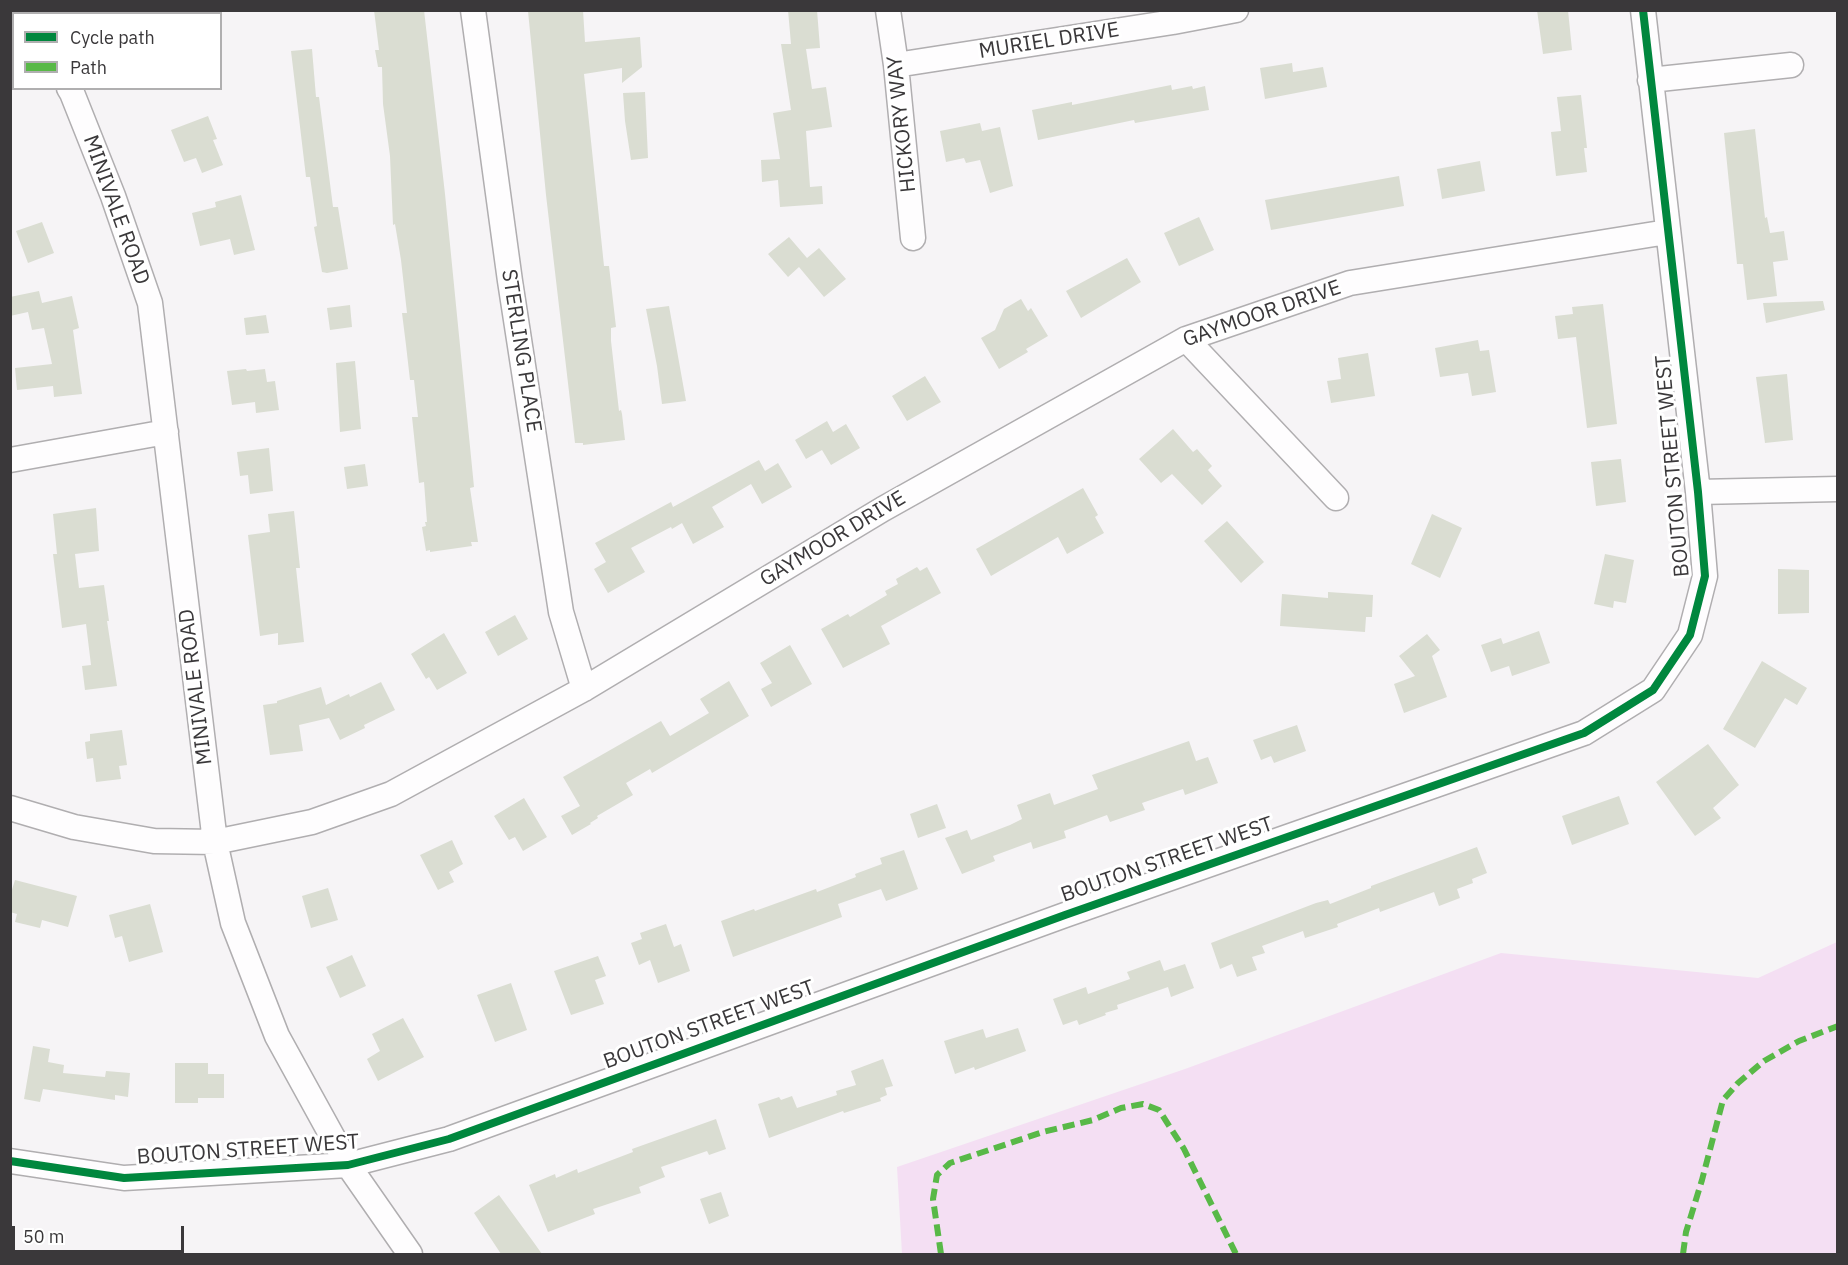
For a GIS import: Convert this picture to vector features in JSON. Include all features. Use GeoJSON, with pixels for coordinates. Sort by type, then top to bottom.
{"type":"FeatureCollection","features":[{"type":"Feature","properties":{"kind":"street","name":"STERLING PLACE"},"geometry":{"type":"LineString","coordinates":[[473,10],[510,281],[561,612],[584,689]]}},
{"type":"Feature","properties":{"kind":"street","name":"HICKORY WAY"},"geometry":{"type":"LineString","coordinates":[[888,10],[914,238]]}},
{"type":"Feature","properties":{"kind":"street","name":"MURIEL DRIVE"},"geometry":{"type":"LineString","coordinates":[[896,65],[1236,10]]}},
{"type":"Feature","properties":{"kind":"street","name":"BOUTON STREET WEST"},"geometry":{"type":"LineString","coordinates":[[10,1161],[124,1178],[348,1165],[449,1139],[1065,915],[1584,733],[1653,690],[1690,635],[1705,576],[1698,492],[1643,10]]}},
{"type":"Feature","properties":{"kind":"street"},"geometry":{"type":"LineString","coordinates":[[1650,80],[1791,65]]}},
{"type":"Feature","properties":{"kind":"street","name":"MINIVALE ROAD"},"geometry":{"type":"LineString","coordinates":[[70,90],[113,196],[150,303],[215,842],[233,923],[277,1036],[348,1165],[410,1254]]}},
{"type":"Feature","properties":{"kind":"street","name":"GAYMOOR DRIVE"},"geometry":{"type":"LineString","coordinates":[[10,808],[74,827],[154,841],[215,842],[312,822],[391,794],[584,689],[883,509],[1186,339],[1350,283],[1667,232]]}},
{"type":"Feature","properties":{"kind":"street"},"geometry":{"type":"LineString","coordinates":[[1186,339],[1336,498]]}},
{"type":"Feature","properties":{"kind":"street"},"geometry":{"type":"LineString","coordinates":[[10,460],[166,432]]}},
{"type":"Feature","properties":{"kind":"street"},"geometry":{"type":"LineString","coordinates":[[1698,492],[1838,489]]}},
{"type":"Feature","properties":{"kind":"shaded area"},"geometry":{"type":"Polygon","coordinates":[[[1837,942],[1837,1254],[902,1254],[897,1167],[1185,1069],[1501,953],[1758,978],[1837,942]]]}},
{"type":"Feature","properties":{"kind":"building"},"geometry":{"type":"Polygon","coordinates":[[[374,10],[424,10],[445,194],[474,487],[470,488],[478,542],[471,542],[472,546],[430,552],[430,550],[426,551],[422,527],[426,526],[425,522],[427,522],[424,482],[419,483],[412,417],[418,417],[414,380],[410,380],[402,313],[407,313],[401,260],[395,224],[393,225],[390,156],[383,104],[382,67],[378,67],[375,50],[379,50],[374,10]]]}},
{"type":"Feature","properties":{"kind":"building"},"geometry":{"type":"Polygon","coordinates":[[[583,10],[585,42],[640,37],[642,67],[622,83],[622,68],[584,74],[604,266],[609,266],[616,327],[611,328],[611,341],[619,411],[621,410],[622,414],[625,440],[583,445],[583,443],[575,443],[546,195],[528,11],[583,10]]]}},
{"type":"Feature","properties":{"kind":"building"},"geometry":{"type":"Polygon","coordinates":[[[788,10],[817,10],[820,48],[806,49],[812,89],[826,87],[832,127],[806,131],[810,187],[822,186],[823,204],[780,207],[778,180],[762,182],[761,160],[780,159],[773,113],[791,110],[781,44],[791,44],[788,10]]]}},
{"type":"Feature","properties":{"kind":"building"},"geometry":{"type":"Polygon","coordinates":[[[1537,10],[1568,10],[1572,50],[1543,54],[1537,10]]]}},
{"type":"Feature","properties":{"kind":"building"},"geometry":{"type":"Polygon","coordinates":[[[312,49],[316,97],[319,97],[333,207],[338,207],[348,269],[327,273],[322,272],[314,227],[317,226],[310,177],[306,177],[291,51],[312,49]]]}},
{"type":"Feature","properties":{"kind":"building"},"geometry":{"type":"Polygon","coordinates":[[[1292,63],[1293,72],[1323,67],[1327,87],[1265,99],[1260,68],[1292,63]]]}},
{"type":"Feature","properties":{"kind":"building"},"geometry":{"type":"Polygon","coordinates":[[[1171,85],[1172,90],[1205,86],[1209,110],[1135,123],[1134,120],[1038,140],[1032,110],[1072,102],[1072,105],[1171,85]]]}},
{"type":"Feature","properties":{"kind":"building"},"geometry":{"type":"Polygon","coordinates":[[[645,92],[648,158],[631,160],[623,93],[645,92]]]}},
{"type":"Feature","properties":{"kind":"building"},"geometry":{"type":"Polygon","coordinates":[[[1581,95],[1587,148],[1584,148],[1587,172],[1556,176],[1551,132],[1561,131],[1557,97],[1581,95]]]}},
{"type":"Feature","properties":{"kind":"building"},"geometry":{"type":"Polygon","coordinates":[[[208,116],[217,139],[213,140],[223,165],[202,173],[196,158],[184,162],[171,130],[208,116]]]}},
{"type":"Feature","properties":{"kind":"building"},"geometry":{"type":"Polygon","coordinates":[[[980,123],[982,131],[1000,127],[1013,186],[990,193],[980,160],[966,163],[964,158],[946,162],[940,131],[980,123]]]}},
{"type":"Feature","properties":{"kind":"building"},"geometry":{"type":"Polygon","coordinates":[[[1755,129],[1765,218],[1767,217],[1770,233],[1784,231],[1788,260],[1773,262],[1777,296],[1747,300],[1743,264],[1737,264],[1724,133],[1755,129]]]}},
{"type":"Feature","properties":{"kind":"building"},"geometry":{"type":"Polygon","coordinates":[[[1480,161],[1485,191],[1442,199],[1437,169],[1480,161]]]}},
{"type":"Feature","properties":{"kind":"building"},"geometry":{"type":"Polygon","coordinates":[[[1399,176],[1404,206],[1271,230],[1265,200],[1399,176]]]}},
{"type":"Feature","properties":{"kind":"building"},"geometry":{"type":"Polygon","coordinates":[[[241,195],[255,250],[234,255],[230,239],[200,246],[192,213],[216,207],[215,202],[241,195]]]}},
{"type":"Feature","properties":{"kind":"building"},"geometry":{"type":"Polygon","coordinates":[[[1199,217],[1214,250],[1179,266],[1164,233],[1199,217]]]}},
{"type":"Feature","properties":{"kind":"building"},"geometry":{"type":"Polygon","coordinates":[[[42,222],[54,253],[28,263],[16,231],[42,222]]]}},
{"type":"Feature","properties":{"kind":"building"},"geometry":{"type":"Polygon","coordinates":[[[789,237],[807,258],[819,248],[846,279],[824,297],[799,267],[788,277],[768,254],[789,237]]]}},
{"type":"Feature","properties":{"kind":"building"},"geometry":{"type":"Polygon","coordinates":[[[1127,258],[1141,282],[1081,318],[1066,291],[1127,258]]]}},
{"type":"Feature","properties":{"kind":"building"},"geometry":{"type":"Polygon","coordinates":[[[39,291],[42,303],[72,296],[79,328],[73,330],[82,394],[54,397],[53,386],[17,390],[15,368],[52,364],[44,328],[32,330],[28,312],[10,316],[10,297],[39,291]]]}},
{"type":"Feature","properties":{"kind":"building"},"geometry":{"type":"Polygon","coordinates":[[[1021,299],[1028,311],[1031,308],[1048,336],[1026,349],[1028,352],[999,369],[981,338],[995,330],[1004,309],[1021,299]]]}},
{"type":"Feature","properties":{"kind":"building"},"geometry":{"type":"Polygon","coordinates":[[[1823,301],[1825,310],[1766,323],[1763,303],[1823,301]]]}},
{"type":"Feature","properties":{"kind":"building"},"geometry":{"type":"Polygon","coordinates":[[[1603,304],[1617,424],[1587,428],[1576,337],[1558,339],[1555,316],[1573,314],[1572,307],[1603,304]]]}},
{"type":"Feature","properties":{"kind":"building"},"geometry":{"type":"Polygon","coordinates":[[[350,305],[352,327],[330,330],[327,308],[350,305]]]}},
{"type":"Feature","properties":{"kind":"building"},"geometry":{"type":"Polygon","coordinates":[[[669,306],[686,401],[662,404],[646,309],[669,306]]]}},
{"type":"Feature","properties":{"kind":"building"},"geometry":{"type":"Polygon","coordinates":[[[266,315],[269,333],[246,335],[244,318],[266,315]]]}},
{"type":"Feature","properties":{"kind":"building"},"geometry":{"type":"Polygon","coordinates":[[[1478,340],[1480,351],[1489,350],[1496,392],[1472,396],[1468,373],[1440,377],[1435,348],[1478,340]]]}},
{"type":"Feature","properties":{"kind":"building"},"geometry":{"type":"Polygon","coordinates":[[[1368,353],[1375,396],[1331,403],[1327,381],[1341,379],[1338,358],[1368,353]]]}},
{"type":"Feature","properties":{"kind":"building"},"geometry":{"type":"Polygon","coordinates":[[[355,361],[361,429],[340,432],[336,363],[355,361]]]}},
{"type":"Feature","properties":{"kind":"building"},"geometry":{"type":"Polygon","coordinates":[[[246,369],[247,371],[265,369],[267,382],[275,381],[279,410],[256,413],[255,402],[232,405],[227,371],[246,369]]]}},
{"type":"Feature","properties":{"kind":"building"},"geometry":{"type":"Polygon","coordinates":[[[1787,374],[1793,440],[1765,443],[1756,377],[1787,374]]]}},
{"type":"Feature","properties":{"kind":"building"},"geometry":{"type":"Polygon","coordinates":[[[925,376],[941,402],[907,421],[892,396],[925,376]]]}},
{"type":"Feature","properties":{"kind":"building"},"geometry":{"type":"Polygon","coordinates":[[[827,421],[833,432],[846,424],[860,448],[831,465],[822,450],[806,459],[795,440],[827,421]]]}},
{"type":"Feature","properties":{"kind":"building"},"geometry":{"type":"Polygon","coordinates":[[[1173,429],[1193,452],[1197,449],[1212,466],[1208,470],[1222,486],[1202,505],[1172,474],[1161,483],[1139,459],[1173,429]]]}},
{"type":"Feature","properties":{"kind":"building"},"geometry":{"type":"Polygon","coordinates":[[[269,448],[273,491],[250,494],[248,475],[240,476],[237,452],[269,448]]]}},
{"type":"Feature","properties":{"kind":"building"},"geometry":{"type":"Polygon","coordinates":[[[1621,459],[1626,502],[1596,506],[1591,462],[1621,459]]]}},
{"type":"Feature","properties":{"kind":"building"},"geometry":{"type":"Polygon","coordinates":[[[759,460],[765,471],[778,463],[792,487],[762,504],[751,484],[712,507],[724,527],[693,544],[682,523],[631,548],[645,572],[608,593],[594,569],[606,562],[595,543],[671,502],[673,507],[759,460]]]}},
{"type":"Feature","properties":{"kind":"building"},"geometry":{"type":"Polygon","coordinates":[[[365,464],[368,486],[347,489],[344,467],[365,464]]]}},
{"type":"Feature","properties":{"kind":"building"},"geometry":{"type":"Polygon","coordinates":[[[1083,488],[1098,515],[1095,517],[1104,533],[1067,554],[1058,537],[991,576],[976,549],[1083,488]]]}},
{"type":"Feature","properties":{"kind":"building"},"geometry":{"type":"Polygon","coordinates":[[[96,508],[99,551],[75,554],[79,588],[104,585],[117,686],[85,690],[82,666],[91,665],[86,624],[62,628],[53,554],[57,554],[53,514],[96,508]]]}},
{"type":"Feature","properties":{"kind":"building"},"geometry":{"type":"Polygon","coordinates":[[[294,511],[300,568],[296,568],[304,642],[278,645],[278,633],[260,636],[248,535],[270,532],[268,514],[294,511]]]}},
{"type":"Feature","properties":{"kind":"building"},"geometry":{"type":"Polygon","coordinates":[[[1432,514],[1462,528],[1440,578],[1411,564],[1432,514]]]}},
{"type":"Feature","properties":{"kind":"building"},"geometry":{"type":"Polygon","coordinates":[[[1227,521],[1264,562],[1241,583],[1204,541],[1227,521]]]}},
{"type":"Feature","properties":{"kind":"building"},"geometry":{"type":"Polygon","coordinates":[[[1605,554],[1634,560],[1626,603],[1614,601],[1613,608],[1594,604],[1605,554]]]}},
{"type":"Feature","properties":{"kind":"building"},"geometry":{"type":"Polygon","coordinates":[[[917,567],[920,571],[927,567],[941,593],[881,626],[890,644],[843,668],[821,629],[848,614],[850,617],[887,595],[885,591],[898,584],[896,579],[917,567]]]}},
{"type":"Feature","properties":{"kind":"building"},"geometry":{"type":"Polygon","coordinates":[[[1778,569],[1809,570],[1809,613],[1778,614],[1778,569]]]}},
{"type":"Feature","properties":{"kind":"building"},"geometry":{"type":"Polygon","coordinates":[[[1328,592],[1373,595],[1372,617],[1366,617],[1365,632],[1280,626],[1282,594],[1328,598],[1328,592]]]}},
{"type":"Feature","properties":{"kind":"building"},"geometry":{"type":"Polygon","coordinates":[[[515,615],[528,639],[498,656],[485,632],[515,615]]]}},
{"type":"Feature","properties":{"kind":"building"},"geometry":{"type":"Polygon","coordinates":[[[1539,631],[1550,663],[1512,676],[1509,666],[1491,672],[1481,645],[1501,638],[1503,644],[1539,631]]]}},
{"type":"Feature","properties":{"kind":"building"},"geometry":{"type":"Polygon","coordinates":[[[444,633],[467,673],[437,690],[429,677],[426,679],[411,654],[444,633]]]}},
{"type":"Feature","properties":{"kind":"building"},"geometry":{"type":"Polygon","coordinates":[[[1427,634],[1440,650],[1432,656],[1447,697],[1404,713],[1394,684],[1415,676],[1399,656],[1427,634]]]}},
{"type":"Feature","properties":{"kind":"building"},"geometry":{"type":"Polygon","coordinates":[[[790,645],[812,684],[771,707],[761,689],[772,683],[760,663],[790,645]]]}},
{"type":"Feature","properties":{"kind":"building"},"geometry":{"type":"Polygon","coordinates":[[[1762,661],[1807,688],[1797,705],[1785,698],[1755,748],[1723,729],[1762,661]]]}},
{"type":"Feature","properties":{"kind":"building"},"geometry":{"type":"Polygon","coordinates":[[[729,681],[749,716],[652,773],[650,769],[626,783],[633,795],[597,816],[598,818],[591,824],[572,835],[561,816],[580,806],[563,777],[661,721],[670,736],[709,713],[700,699],[729,681]]]}},
{"type":"Feature","properties":{"kind":"building"},"geometry":{"type":"Polygon","coordinates":[[[381,682],[395,710],[340,740],[329,718],[299,725],[303,751],[270,755],[263,705],[277,703],[277,701],[321,687],[326,705],[349,694],[350,697],[381,682]]]}},
{"type":"Feature","properties":{"kind":"building"},"geometry":{"type":"Polygon","coordinates":[[[1297,725],[1306,751],[1274,763],[1271,756],[1261,760],[1253,740],[1297,725]]]}},
{"type":"Feature","properties":{"kind":"building"},"geometry":{"type":"Polygon","coordinates":[[[122,730],[127,765],[119,766],[121,779],[96,782],[93,758],[87,759],[85,742],[90,741],[90,734],[122,730]]]}},
{"type":"Feature","properties":{"kind":"building"},"geometry":{"type":"Polygon","coordinates":[[[1189,741],[1196,761],[1208,757],[1218,783],[1185,795],[1183,789],[1142,803],[1145,810],[1110,822],[1107,815],[1064,831],[1066,838],[1033,849],[1031,842],[993,856],[995,861],[962,874],[945,838],[967,830],[971,840],[1010,825],[1022,819],[1017,805],[1050,793],[1054,805],[1098,789],[1092,775],[1189,741]]]}},
{"type":"Feature","properties":{"kind":"building"},"geometry":{"type":"Polygon","coordinates":[[[1708,744],[1739,785],[1713,808],[1721,818],[1695,836],[1656,782],[1708,744]]]}},
{"type":"Feature","properties":{"kind":"building"},"geometry":{"type":"Polygon","coordinates":[[[1619,796],[1629,824],[1572,845],[1562,816],[1619,796]]]}},
{"type":"Feature","properties":{"kind":"building"},"geometry":{"type":"Polygon","coordinates":[[[524,798],[547,837],[523,851],[515,837],[509,840],[494,816],[524,798]]]}},
{"type":"Feature","properties":{"kind":"building"},"geometry":{"type":"Polygon","coordinates":[[[937,804],[946,828],[918,838],[910,814],[937,804]]]}},
{"type":"Feature","properties":{"kind":"building"},"geometry":{"type":"Polygon","coordinates":[[[452,840],[463,864],[449,872],[454,882],[438,890],[420,855],[452,840]]]}},
{"type":"Feature","properties":{"kind":"building"},"geometry":{"type":"Polygon","coordinates":[[[1477,847],[1487,873],[1472,879],[1473,883],[1457,889],[1460,898],[1439,906],[1434,892],[1380,912],[1379,908],[1337,924],[1338,927],[1305,938],[1303,931],[1262,946],[1265,953],[1252,957],[1257,970],[1237,977],[1232,964],[1220,969],[1211,943],[1316,903],[1328,900],[1330,904],[1371,888],[1371,886],[1477,847]]]}},
{"type":"Feature","properties":{"kind":"building"},"geometry":{"type":"Polygon","coordinates":[[[904,850],[918,889],[886,901],[881,889],[838,904],[842,917],[733,957],[721,921],[816,889],[817,892],[856,877],[855,874],[882,864],[880,858],[904,850]]]}},
{"type":"Feature","properties":{"kind":"building"},"geometry":{"type":"Polygon","coordinates":[[[15,880],[77,896],[68,927],[42,920],[40,928],[15,922],[17,914],[10,912],[10,896],[15,880]]]}},
{"type":"Feature","properties":{"kind":"building"},"geometry":{"type":"Polygon","coordinates":[[[328,888],[338,920],[311,928],[302,896],[328,888]]]}},
{"type":"Feature","properties":{"kind":"building"},"geometry":{"type":"Polygon","coordinates":[[[150,904],[163,952],[129,962],[122,936],[115,938],[109,915],[150,904]]]}},
{"type":"Feature","properties":{"kind":"building"},"geometry":{"type":"Polygon","coordinates":[[[666,924],[674,947],[681,944],[690,971],[658,983],[650,960],[639,965],[631,943],[642,939],[640,933],[666,924]]]}},
{"type":"Feature","properties":{"kind":"building"},"geometry":{"type":"Polygon","coordinates":[[[352,955],[366,986],[340,998],[326,967],[352,955]]]}},
{"type":"Feature","properties":{"kind":"building"},"geometry":{"type":"Polygon","coordinates":[[[598,956],[606,976],[595,980],[604,1004],[571,1015],[554,971],[598,956]]]}},
{"type":"Feature","properties":{"kind":"building"},"geometry":{"type":"Polygon","coordinates":[[[1160,960],[1164,971],[1185,964],[1194,988],[1171,997],[1168,987],[1117,1005],[1118,1009],[1079,1025],[1077,1020],[1063,1025],[1053,999],[1086,987],[1088,994],[1130,979],[1127,972],[1160,960]]]}},
{"type":"Feature","properties":{"kind":"building"},"geometry":{"type":"Polygon","coordinates":[[[511,983],[527,1030],[495,1042],[477,995],[511,983]]]}},
{"type":"Feature","properties":{"kind":"building"},"geometry":{"type":"Polygon","coordinates":[[[403,1018],[424,1057],[378,1081],[367,1059],[380,1051],[372,1034],[403,1018]]]}},
{"type":"Feature","properties":{"kind":"building"},"geometry":{"type":"Polygon","coordinates":[[[1018,1028],[1026,1051],[975,1070],[974,1067],[955,1074],[944,1041],[983,1029],[986,1038],[1018,1028]]]}},
{"type":"Feature","properties":{"kind":"building"},"geometry":{"type":"Polygon","coordinates":[[[33,1046],[50,1049],[48,1062],[64,1065],[63,1073],[105,1077],[106,1071],[130,1073],[128,1097],[115,1095],[115,1100],[43,1089],[40,1102],[24,1099],[33,1046]]]}},
{"type":"Feature","properties":{"kind":"building"},"geometry":{"type":"Polygon","coordinates":[[[883,1059],[893,1086],[885,1088],[887,1095],[880,1098],[881,1101],[844,1113],[843,1111],[769,1138],[758,1104],[779,1097],[781,1100],[792,1096],[797,1108],[837,1095],[836,1091],[856,1085],[851,1071],[883,1059]]]}},
{"type":"Feature","properties":{"kind":"building"},"geometry":{"type":"Polygon","coordinates":[[[175,1063],[208,1063],[208,1074],[224,1074],[224,1098],[198,1098],[198,1103],[175,1103],[175,1063]]]}},
{"type":"Feature","properties":{"kind":"building"},"geometry":{"type":"Polygon","coordinates":[[[716,1119],[726,1149],[709,1155],[707,1151],[661,1167],[665,1177],[639,1187],[641,1193],[593,1209],[595,1214],[548,1232],[529,1185],[555,1174],[556,1178],[577,1169],[578,1173],[633,1152],[632,1149],[716,1119]]]}},
{"type":"Feature","properties":{"kind":"building"},"geometry":{"type":"Polygon","coordinates":[[[721,1192],[729,1216],[709,1224],[700,1199],[721,1192]]]}},
{"type":"Feature","properties":{"kind":"building"},"geometry":{"type":"Polygon","coordinates":[[[499,1195],[542,1254],[501,1254],[474,1213],[499,1195]]]}},
{"type":"Feature","properties":{"kind":"marked path"},"geometry":{"type":"LineString","coordinates":[[1683,1254],[1686,1232],[1723,1100],[1738,1083],[1764,1061],[1799,1041],[1838,1026]]}},
{"type":"Feature","properties":{"kind":"marked path"},"geometry":{"type":"LineString","coordinates":[[941,1254],[933,1199],[937,1175],[950,1163],[1043,1132],[1093,1120],[1121,1108],[1143,1104],[1159,1110],[1184,1149],[1236,1254]]}},
{"type":"Feature","properties":{"kind":"cycle path"},"geometry":{"type":"LineString","coordinates":[[10,1161],[124,1178],[348,1165],[449,1139],[1065,915],[1584,733],[1653,690],[1690,635],[1705,576],[1698,492],[1643,10]]}}]}
